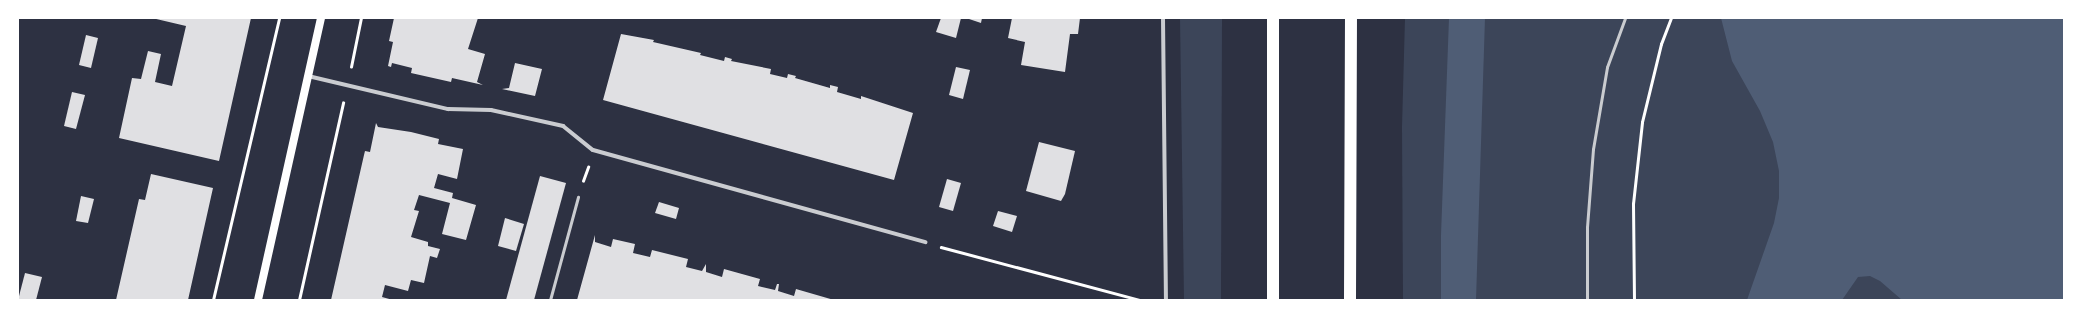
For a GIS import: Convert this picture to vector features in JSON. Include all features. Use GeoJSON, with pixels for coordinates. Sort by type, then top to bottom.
{"type":"FeatureCollection","features":[{"type":"Feature","properties":{"kind":"highway"},"geometry":{"type":"LineString","coordinates":[[1273,18],[1273,300]]}},
{"type":"Feature","properties":{"kind":"highway"},"geometry":{"type":"LineString","coordinates":[[1350,300],[1351,18]]}},
{"type":"Feature","properties":{"kind":"main road"},"geometry":{"type":"LineString","coordinates":[[258,300],[321,18]]}},
{"type":"Feature","properties":{"kind":"street"},"geometry":{"type":"LineString","coordinates":[[1163,18],[1166,300]]}},
{"type":"Feature","properties":{"kind":"street"},"geometry":{"type":"LineString","coordinates":[[307,76],[448,109],[491,110],[563,126],[593,150],[925,242]]}},
{"type":"Feature","properties":{"kind":"lane"},"geometry":{"type":"LineString","coordinates":[[1587,300],[1587,227],[1593,149],[1608,67],[1625,18]]}},
{"type":"Feature","properties":{"kind":"lane"},"geometry":{"type":"LineString","coordinates":[[550,300],[578,197]]}},
{"type":"Feature","properties":{"kind":"path"},"geometry":{"type":"LineString","coordinates":[[213,300],[279,18]]}},
{"type":"Feature","properties":{"kind":"path"},"geometry":{"type":"LineString","coordinates":[[299,300],[362,18]]}},
{"type":"Feature","properties":{"kind":"path"},"geometry":{"type":"LineString","coordinates":[[1634,300],[1634,204],[1642,122],[1661,44],[1671,18]]}},
{"type":"Feature","properties":{"kind":"path"},"geometry":{"type":"LineString","coordinates":[[578,197],[593,150]]}},
{"type":"Feature","properties":{"kind":"path"},"geometry":{"type":"LineString","coordinates":[[925,242],[1140,300]]}},
{"type":"Feature","properties":{"kind":"shaded area"},"geometry":{"type":"Polygon","coordinates":[[[1180,18],[1222,18],[1221,300],[1184,300],[1180,18]]]}},
{"type":"Feature","properties":{"kind":"shaded area"},"geometry":{"type":"Polygon","coordinates":[[[1405,18],[2064,18],[2064,300],[1403,300],[1402,127],[1405,18]]]}},
{"type":"Feature","properties":{"kind":"shaded area"},"geometry":{"type":"Polygon","coordinates":[[[1449,18],[1485,18],[1476,300],[1441,300],[1441,235],[1449,18]]]}},
{"type":"Feature","properties":{"kind":"shaded area"},"geometry":{"type":"Polygon","coordinates":[[[1721,18],[2064,18],[2064,300],[1902,300],[1880,281],[1870,276],[1858,277],[1842,300],[1747,300],[1774,223],[1779,198],[1779,171],[1773,142],[1760,111],[1732,61],[1721,18]]]}},
{"type":"Feature","properties":{"kind":"building"},"geometry":{"type":"Polygon","coordinates":[[[152,18],[251,18],[219,161],[119,138],[132,78],[141,79],[148,51],[161,54],[155,82],[172,86],[186,26],[152,18]]]}},
{"type":"Feature","properties":{"kind":"building"},"geometry":{"type":"Polygon","coordinates":[[[394,18],[478,18],[468,49],[485,54],[477,82],[483,85],[452,78],[451,82],[411,73],[412,68],[392,63],[391,67],[388,66],[393,42],[389,41],[394,18]]]}},
{"type":"Feature","properties":{"kind":"building"},"geometry":{"type":"Polygon","coordinates":[[[941,18],[961,18],[956,38],[936,32],[941,18]]]}},
{"type":"Feature","properties":{"kind":"building"},"geometry":{"type":"Polygon","coordinates":[[[966,18],[982,18],[981,23],[966,18]]]}},
{"type":"Feature","properties":{"kind":"building"},"geometry":{"type":"Polygon","coordinates":[[[1012,18],[1080,18],[1078,34],[1070,34],[1065,72],[1021,65],[1025,42],[1008,38],[1012,18]]]}},
{"type":"Feature","properties":{"kind":"building"},"geometry":{"type":"Polygon","coordinates":[[[621,34],[654,40],[653,42],[701,53],[700,55],[724,61],[725,57],[732,59],[731,61],[771,69],[770,74],[787,78],[788,74],[796,76],[795,78],[830,88],[830,85],[838,87],[837,92],[861,99],[861,96],[913,113],[894,180],[603,100],[621,34]]]}},
{"type":"Feature","properties":{"kind":"building"},"geometry":{"type":"Polygon","coordinates":[[[86,35],[98,38],[91,68],[79,65],[86,35]]]}},
{"type":"Feature","properties":{"kind":"building"},"geometry":{"type":"Polygon","coordinates":[[[515,63],[542,69],[535,96],[502,89],[509,88],[515,63]]]}},
{"type":"Feature","properties":{"kind":"building"},"geometry":{"type":"Polygon","coordinates":[[[956,67],[970,70],[963,99],[949,95],[956,67]]]}},
{"type":"Feature","properties":{"kind":"building"},"geometry":{"type":"Polygon","coordinates":[[[72,92],[85,95],[76,129],[64,126],[72,92]]]}},
{"type":"Feature","properties":{"kind":"building"},"geometry":{"type":"Polygon","coordinates":[[[376,123],[378,127],[411,132],[439,139],[438,144],[463,149],[457,179],[438,174],[434,188],[453,193],[452,198],[476,205],[466,240],[442,234],[450,203],[419,195],[414,210],[419,211],[411,237],[428,242],[428,246],[440,249],[437,258],[430,256],[424,283],[411,280],[408,291],[385,285],[382,297],[393,300],[331,300],[365,151],[370,152],[376,123]]]}},
{"type":"Feature","properties":{"kind":"building"},"geometry":{"type":"Polygon","coordinates":[[[1039,142],[1075,151],[1065,194],[1061,201],[1026,191],[1039,142]]]}},
{"type":"Feature","properties":{"kind":"building"},"geometry":{"type":"Polygon","coordinates":[[[151,174],[213,188],[188,300],[116,300],[139,199],[145,200],[151,174]]]}},
{"type":"Feature","properties":{"kind":"building"},"geometry":{"type":"Polygon","coordinates":[[[540,176],[566,183],[534,300],[506,300],[540,176]]]}},
{"type":"Feature","properties":{"kind":"building"},"geometry":{"type":"Polygon","coordinates":[[[947,179],[961,183],[953,211],[939,207],[947,179]]]}},
{"type":"Feature","properties":{"kind":"building"},"geometry":{"type":"Polygon","coordinates":[[[81,196],[94,199],[88,223],[76,221],[81,196]]]}},
{"type":"Feature","properties":{"kind":"building"},"geometry":{"type":"Polygon","coordinates":[[[659,202],[679,208],[676,219],[655,213],[659,202]]]}},
{"type":"Feature","properties":{"kind":"building"},"geometry":{"type":"Polygon","coordinates":[[[998,211],[1017,216],[1012,232],[993,226],[998,211]]]}},
{"type":"Feature","properties":{"kind":"building"},"geometry":{"type":"Polygon","coordinates":[[[505,218],[524,224],[516,251],[498,246],[505,218]]]}},
{"type":"Feature","properties":{"kind":"building"},"geometry":{"type":"Polygon","coordinates":[[[595,235],[595,242],[611,247],[613,239],[635,244],[633,253],[650,257],[652,250],[688,259],[686,267],[702,271],[706,264],[706,272],[722,277],[724,269],[760,279],[758,286],[775,290],[777,284],[779,284],[778,291],[794,296],[796,289],[834,300],[577,300],[595,235]]]}},
{"type":"Feature","properties":{"kind":"building"},"geometry":{"type":"Polygon","coordinates":[[[25,273],[42,277],[36,300],[18,300],[25,273]]]}}]}
